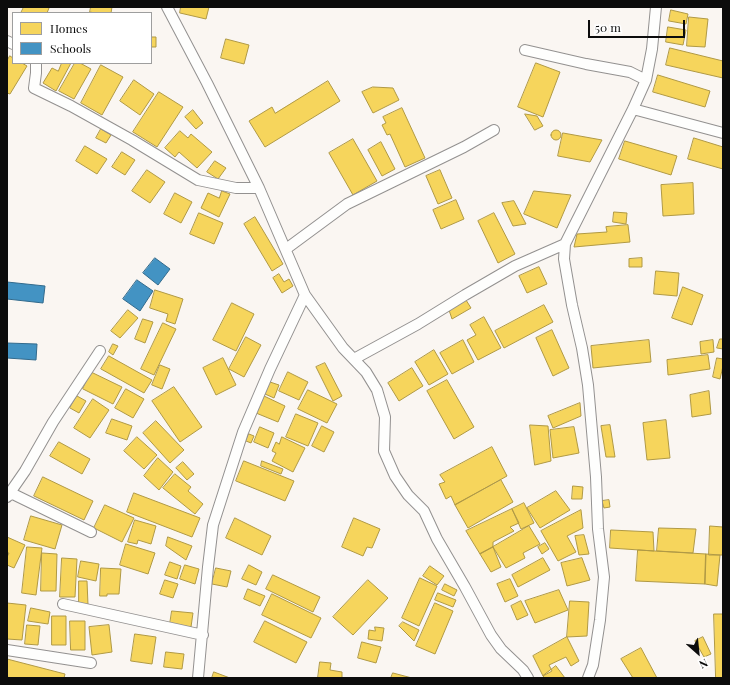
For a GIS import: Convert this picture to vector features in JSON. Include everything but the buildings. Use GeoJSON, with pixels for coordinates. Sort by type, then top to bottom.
{"type":"FeatureCollection","features":[{"type":"Feature","properties":{"kind":"street"},"geometry":{"type":"LineString","coordinates":[[167,7],[207,83],[259,188],[305,295],[343,348],[366,372],[377,390],[385,417],[384,451],[395,476],[408,495],[424,512],[437,539],[491,635],[501,649],[523,670],[528,678]]}},
{"type":"Feature","properties":{"kind":"street"},"geometry":{"type":"LineString","coordinates":[[588,678],[593,665],[598,635],[604,577],[598,529],[596,477],[588,385],[564,259],[565,244],[646,80],[652,49],[656,7]]}},
{"type":"Feature","properties":{"kind":"street"},"geometry":{"type":"LineString","coordinates":[[525,50],[630,72],[646,80]]}},
{"type":"Feature","properties":{"kind":"street"},"geometry":{"type":"LineString","coordinates":[[36,64],[34,88],[78,109],[198,180],[236,188],[259,188]]}},
{"type":"Feature","properties":{"kind":"street"},"geometry":{"type":"LineString","coordinates":[[633,109],[723,133]]}},
{"type":"Feature","properties":{"kind":"street"},"geometry":{"type":"LineString","coordinates":[[286,250],[347,204],[464,147],[494,130]]}},
{"type":"Feature","properties":{"kind":"street"},"geometry":{"type":"LineString","coordinates":[[354,359],[418,324],[515,266],[565,244]]}},
{"type":"Feature","properties":{"kind":"street"},"geometry":{"type":"LineString","coordinates":[[198,678],[213,526],[243,432],[270,369],[305,295]]}},
{"type":"Feature","properties":{"kind":"street"},"geometry":{"type":"LineString","coordinates":[[7,496],[25,471],[53,422],[100,351]]}},
{"type":"Feature","properties":{"kind":"street"},"geometry":{"type":"LineString","coordinates":[[7,496],[15,494],[91,532]]}},
{"type":"Feature","properties":{"kind":"street"},"geometry":{"type":"LineString","coordinates":[[63,604],[203,635]]}},
{"type":"Feature","properties":{"kind":"street"},"geometry":{"type":"LineString","coordinates":[[7,650],[91,663]]}}]}
